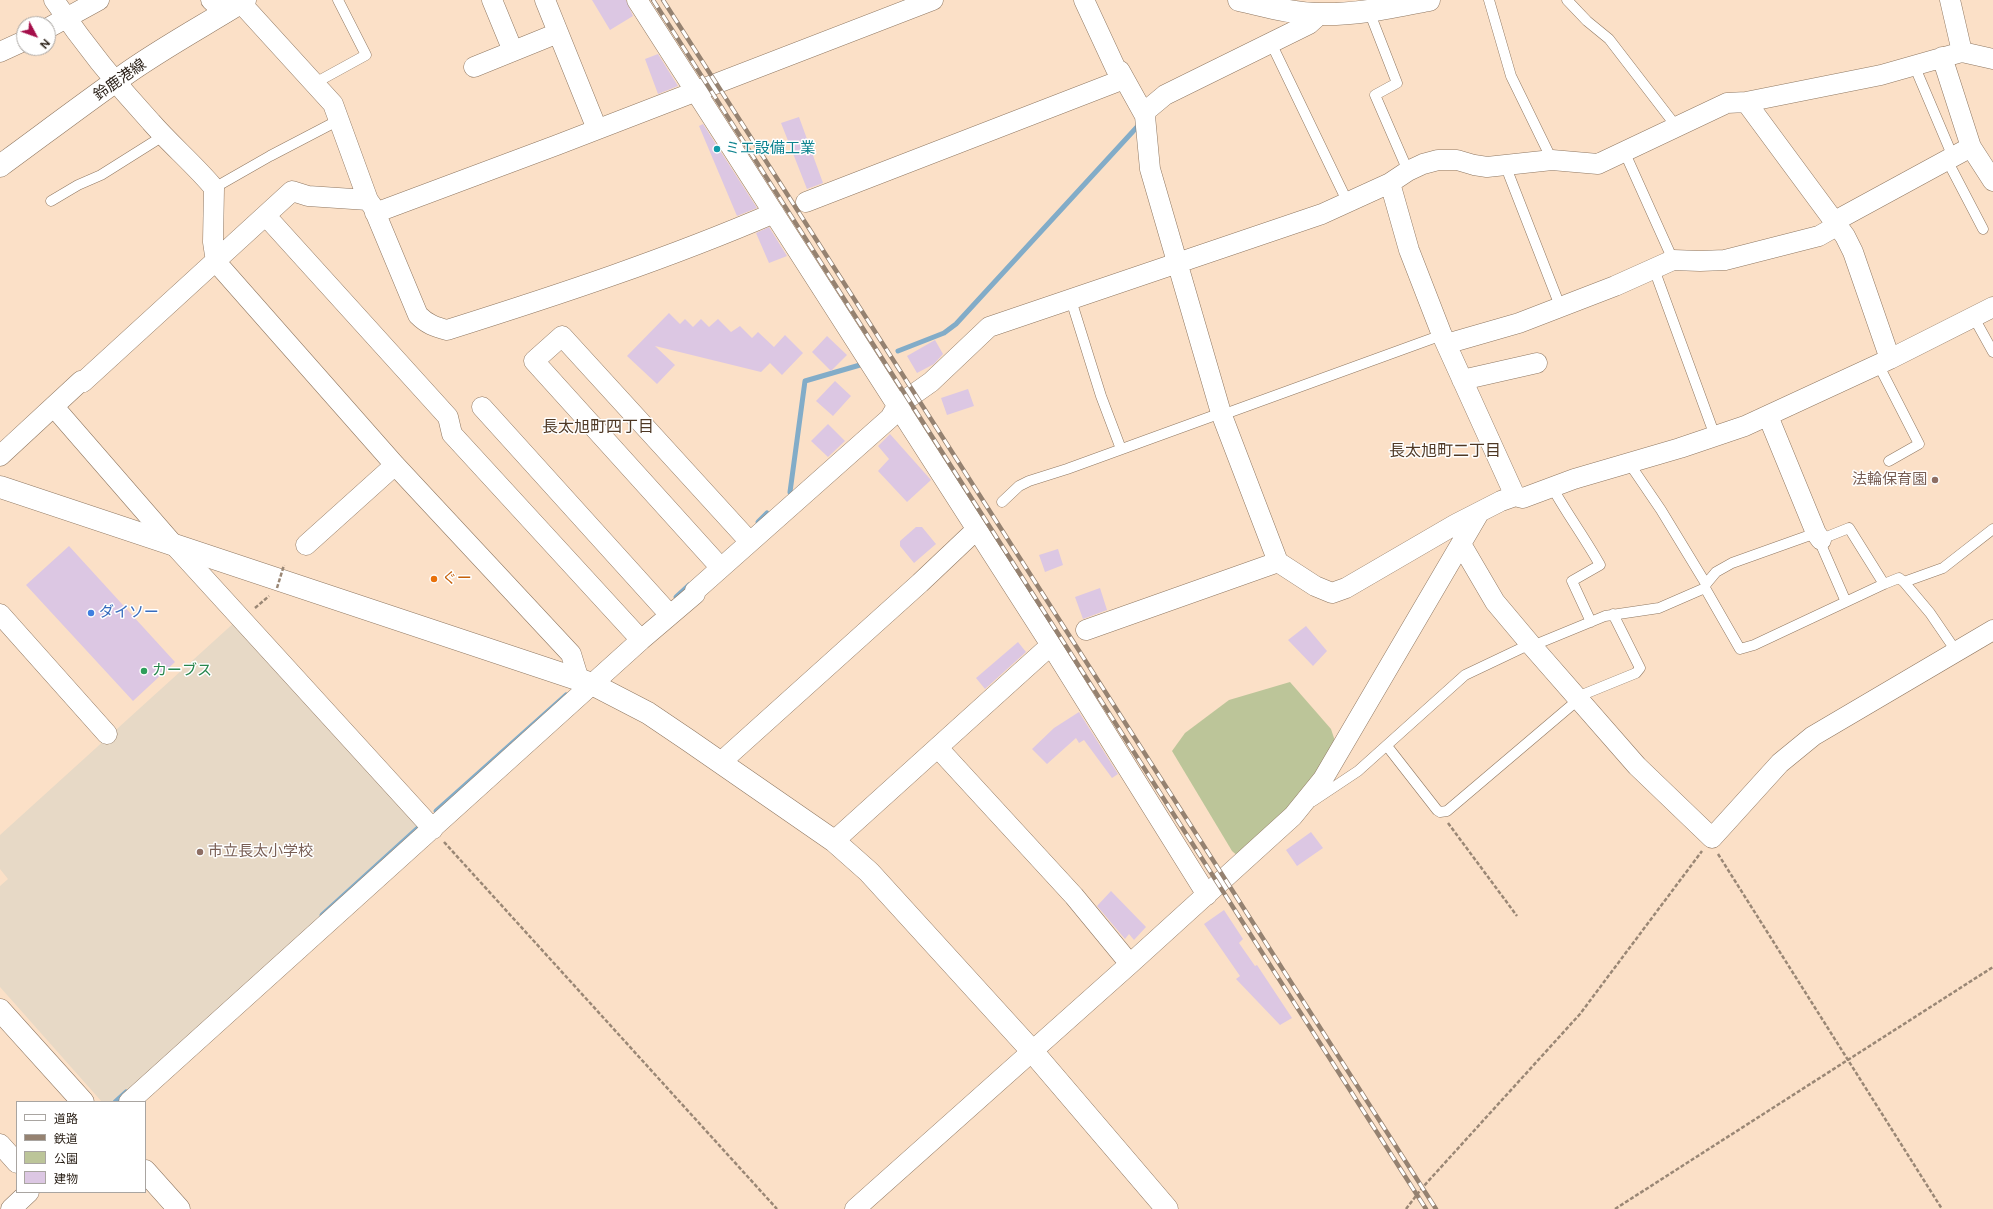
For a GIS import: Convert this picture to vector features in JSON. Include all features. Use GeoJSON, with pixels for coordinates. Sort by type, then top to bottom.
{"type":"FeatureCollection","features":[{"type":"Feature","properties":{"kind":"street"},"geometry":{"type":"LineString","coordinates":[[54,0],[116,83],[163,136],[201,172],[214,188],[213,242],[216,262],[396,465],[571,654],[586,682]]}},
{"type":"Feature","properties":{"kind":"street"},"geometry":{"type":"LineString","coordinates":[[56,24],[99,0]]}},
{"type":"Feature","properties":{"kind":"street"},"geometry":{"type":"LineString","coordinates":[[492,0],[513,51]]}},
{"type":"Feature","properties":{"kind":"street"},"geometry":{"type":"LineString","coordinates":[[545,0],[597,129]]}},
{"type":"Feature","properties":{"kind":"street"},"geometry":{"type":"LineString","coordinates":[[637,0],[1050,646],[1207,895]]}},
{"type":"Feature","properties":{"kind":"street"},"geometry":{"type":"LineString","coordinates":[[2,451],[54,407],[216,262],[292,191],[308,196],[372,206],[597,129],[933,0]]}},
{"type":"Feature","properties":{"kind":"street"},"geometry":{"type":"LineString","coordinates":[[1084,0],[1116,69],[1120,71],[1145,116]]}},
{"type":"Feature","properties":{"kind":"street"},"geometry":{"type":"LineString","coordinates":[[1239,0],[1295,12],[1320,14],[1370,11],[1429,0]]}},
{"type":"Feature","properties":{"kind":"street"},"geometry":{"type":"LineString","coordinates":[[1950,0],[1962,52]]}},
{"type":"Feature","properties":{"kind":"street"},"geometry":{"type":"LineString","coordinates":[[230,4],[315,83],[333,104],[372,206],[418,315],[425,322],[447,330],[617,275],[728,233],[774,213]]}},
{"type":"Feature","properties":{"kind":"street","name":"鈴鹿港線"},"geometry":{"type":"LineString","coordinates":[[0,166],[230,4]]}},
{"type":"Feature","properties":{"kind":"street"},"geometry":{"type":"LineString","coordinates":[[1320,14],[1309,24],[1165,95],[1147,110],[1145,116],[1150,169],[1221,414],[1278,562],[1314,586],[1332,593],[1346,588],[1430,537],[1515,496],[1522,498],[1552,487],[1745,426],[1884,362],[1993,307]]}},
{"type":"Feature","properties":{"kind":"street"},"geometry":{"type":"LineString","coordinates":[[474,67],[558,33]]}},
{"type":"Feature","properties":{"kind":"street"},"geometry":{"type":"LineString","coordinates":[[0,52],[16,45]]}},
{"type":"Feature","properties":{"kind":"street"},"geometry":{"type":"LineString","coordinates":[[130,1101],[433,829],[586,682],[641,640],[695,594],[695,591],[890,418],[897,406],[930,382],[989,327],[1071,300],[1176,262],[1276,231],[1348,203],[1390,184],[1408,171],[1438,160],[1457,160],[1487,167],[1552,160],[1598,164],[1727,103],[1746,102],[1881,75],[1962,52],[1993,59]]}},
{"type":"Feature","properties":{"kind":"street"},"geometry":{"type":"LineString","coordinates":[[1942,57],[1971,147],[1993,181]]}},
{"type":"Feature","properties":{"kind":"street"},"geometry":{"type":"LineString","coordinates":[[806,202],[1124,79]]}},
{"type":"Feature","properties":{"kind":"street"},"geometry":{"type":"LineString","coordinates":[[1746,102],[1835,221],[1853,252],[1884,362]]}},
{"type":"Feature","properties":{"kind":"street"},"geometry":{"type":"LineString","coordinates":[[1444,340],[1519,323],[1673,260],[1718,260],[1752,254],[1819,236],[1833,228],[1835,221],[1971,147]]}},
{"type":"Feature","properties":{"kind":"street"},"geometry":{"type":"LineString","coordinates":[[1390,184],[1409,250],[1444,340],[1515,496]]}},
{"type":"Feature","properties":{"kind":"street"},"geometry":{"type":"LineString","coordinates":[[266,216],[448,417],[452,434],[641,640]]}},
{"type":"Feature","properties":{"kind":"street"},"geometry":{"type":"LineString","coordinates":[[721,568],[534,361],[545,351],[562,336],[750,542]]}},
{"type":"Feature","properties":{"kind":"street"},"geometry":{"type":"LineString","coordinates":[[1462,380],[1537,363]]}},
{"type":"Feature","properties":{"kind":"street"},"geometry":{"type":"LineString","coordinates":[[54,407],[173,544],[433,829]]}},
{"type":"Feature","properties":{"kind":"street"},"geometry":{"type":"LineString","coordinates":[[482,407],[670,615]]}},
{"type":"Feature","properties":{"kind":"street"},"geometry":{"type":"LineString","coordinates":[[1768,416],[1819,536]]}},
{"type":"Feature","properties":{"kind":"street"},"geometry":{"type":"LineString","coordinates":[[306,545],[396,465]]}},
{"type":"Feature","properties":{"kind":"street"},"geometry":{"type":"LineString","coordinates":[[0,487],[586,682],[648,713],[834,841],[869,872],[1032,1052],[1167,1209]]}},
{"type":"Feature","properties":{"kind":"street"},"geometry":{"type":"LineString","coordinates":[[855,1209],[1207,895],[1299,810],[1323,779],[1479,513]]}},
{"type":"Feature","properties":{"kind":"street"},"geometry":{"type":"LineString","coordinates":[[721,762],[920,583],[976,530]]}},
{"type":"Feature","properties":{"kind":"street"},"geometry":{"type":"LineString","coordinates":[[1461,544],[1495,602],[1637,766],[1714,845],[1780,763],[1813,736],[1993,630]]}},
{"type":"Feature","properties":{"kind":"street"},"geometry":{"type":"LineString","coordinates":[[1086,630],[1278,562]]}},
{"type":"Feature","properties":{"kind":"street"},"geometry":{"type":"LineString","coordinates":[[0,614],[107,734]]}},
{"type":"Feature","properties":{"kind":"street"},"geometry":{"type":"LineString","coordinates":[[834,841],[1050,646]]}},
{"type":"Feature","properties":{"kind":"street"},"geometry":{"type":"LineString","coordinates":[[938,748],[1074,896],[1130,964]]}},
{"type":"Feature","properties":{"kind":"street"},"geometry":{"type":"LineString","coordinates":[[0,1010],[82,1101]]}},
{"type":"Feature","properties":{"kind":"street"},"geometry":{"type":"LineString","coordinates":[[0,1144],[16,1162]]}},
{"type":"Feature","properties":{"kind":"street"},"geometry":{"type":"LineString","coordinates":[[146,1172],[180,1209]]}},
{"type":"Feature","properties":{"kind":"street"},"geometry":{"type":"LineString","coordinates":[[10,1209],[28,1193]]}},
{"type":"Feature","properties":{"kind":"lane"},"geometry":{"type":"LineString","coordinates":[[315,83],[366,55],[338,0]]}},
{"type":"Feature","properties":{"kind":"lane"},"geometry":{"type":"LineString","coordinates":[[1489,0],[1511,76],[1552,160]]}},
{"type":"Feature","properties":{"kind":"lane"},"geometry":{"type":"LineString","coordinates":[[1567,0],[1587,21],[1609,39],[1676,126]]}},
{"type":"Feature","properties":{"kind":"lane"},"geometry":{"type":"LineString","coordinates":[[1370,11],[1397,83],[1375,96],[1408,171]]}},
{"type":"Feature","properties":{"kind":"lane"},"geometry":{"type":"LineString","coordinates":[[1270,43],[1348,203]]}},
{"type":"Feature","properties":{"kind":"lane"},"geometry":{"type":"LineString","coordinates":[[1914,65],[1950,158],[1983,229]]}},
{"type":"Feature","properties":{"kind":"lane"},"geometry":{"type":"LineString","coordinates":[[214,188],[270,156],[340,120]]}},
{"type":"Feature","properties":{"kind":"lane"},"geometry":{"type":"LineString","coordinates":[[50,201],[78,185],[101,176],[163,136]]}},
{"type":"Feature","properties":{"kind":"lane"},"geometry":{"type":"LineString","coordinates":[[1624,151],[1673,260]]}},
{"type":"Feature","properties":{"kind":"lane"},"geometry":{"type":"LineString","coordinates":[[1510,165],[1509,175],[1560,306]]}},
{"type":"Feature","properties":{"kind":"lane"},"geometry":{"type":"LineString","coordinates":[[1654,269],[1714,436]]}},
{"type":"Feature","properties":{"kind":"lane"},"geometry":{"type":"LineString","coordinates":[[1071,300],[1121,449]]}},
{"type":"Feature","properties":{"kind":"lane"},"geometry":{"type":"LineString","coordinates":[[1973,316],[1993,352]]}},
{"type":"Feature","properties":{"kind":"lane"},"geometry":{"type":"LineString","coordinates":[[1002,502],[1019,486],[1028,481],[1221,414],[1444,340]]}},
{"type":"Feature","properties":{"kind":"lane"},"geometry":{"type":"LineString","coordinates":[[1884,362],[1919,444],[1889,461]]}},
{"type":"Feature","properties":{"kind":"lane"},"geometry":{"type":"LineString","coordinates":[[1629,463],[1661,510],[1706,586],[1740,649],[1754,645],[1899,578],[1930,613],[1956,651]]}},
{"type":"Feature","properties":{"kind":"lane"},"geometry":{"type":"LineString","coordinates":[[1552,487],[1600,565],[1572,581],[1591,622]]}},
{"type":"Feature","properties":{"kind":"lane"},"geometry":{"type":"LineString","coordinates":[[1299,810],[1358,772],[1465,675],[1524,647],[1532,646],[1613,614],[1659,608],[1706,586],[1716,572],[1732,563],[1849,528],[1884,584]]}},
{"type":"Feature","properties":{"kind":"lane"},"geometry":{"type":"LineString","coordinates":[[1904,582],[1942,568],[1993,529]]}},
{"type":"Feature","properties":{"kind":"lane"},"geometry":{"type":"LineString","coordinates":[[1819,536],[1819,540],[1846,602]]}},
{"type":"Feature","properties":{"kind":"lane"},"geometry":{"type":"LineString","coordinates":[[1387,746],[1407,769],[1431,803],[1440,812],[1452,808],[1578,698],[1636,673],[1640,668],[1613,614]]}},
{"type":"Feature","properties":{"kind":"path"},"geometry":{"type":"LineString","coordinates":[[254,610],[277,588],[284,565]]}},
{"type":"Feature","properties":{"kind":"path"},"geometry":{"type":"LineString","coordinates":[[1440,812],[1516,916]]}},
{"type":"Feature","properties":{"kind":"path"},"geometry":{"type":"LineString","coordinates":[[433,829],[777,1209]]}},
{"type":"Feature","properties":{"kind":"path"},"geometry":{"type":"LineString","coordinates":[[1406,1209],[1422,1188],[1580,1014],[1714,845],[1726,868],[1942,1209]]}},
{"type":"Feature","properties":{"kind":"path"},"geometry":{"type":"LineString","coordinates":[[1615,1209],[1993,967]]}},
{"type":"Feature","properties":{"kind":"shaded area","name":"市立長太小学校"},"geometry":{"type":"Polygon","coordinates":[[[236,621],[423,826],[124,1101],[101,1101],[0,987],[0,886],[8,879],[0,869],[0,835],[236,621]]]}},
{"type":"Feature","properties":{"kind":"green space"},"geometry":{"type":"Polygon","coordinates":[[[1290,682],[1331,729],[1337,747],[1324,773],[1240,858],[1232,851],[1172,751],[1185,733],[1229,700],[1290,682]]]}},
{"type":"Feature","properties":{"kind":"building"},"geometry":{"type":"Polygon","coordinates":[[[592,0],[626,0],[633,16],[610,30],[592,0]]]}},
{"type":"Feature","properties":{"kind":"building"},"geometry":{"type":"Polygon","coordinates":[[[658,54],[678,86],[658,94],[645,59],[658,54]]]}},
{"type":"Feature","properties":{"kind":"building"},"geometry":{"type":"Polygon","coordinates":[[[799,117],[823,183],[807,189],[781,123],[799,117]]]}},
{"type":"Feature","properties":{"kind":"building"},"geometry":{"type":"Polygon","coordinates":[[[703,124],[757,208],[737,216],[699,126],[703,124]]]}},
{"type":"Feature","properties":{"kind":"building"},"geometry":{"type":"Polygon","coordinates":[[[769,227],[787,256],[769,263],[756,233],[769,227]]]}},
{"type":"Feature","properties":{"kind":"building"},"geometry":{"type":"Polygon","coordinates":[[[669,313],[680,324],[685,319],[693,327],[701,319],[709,327],[718,319],[731,332],[740,326],[752,338],[758,332],[774,347],[785,335],[803,353],[782,375],[770,363],[761,372],[655,346],[675,365],[657,384],[627,356],[669,313]]]}},
{"type":"Feature","properties":{"kind":"building"},"geometry":{"type":"Polygon","coordinates":[[[827,336],[847,355],[831,371],[812,352],[827,336]]]}},
{"type":"Feature","properties":{"kind":"building"},"geometry":{"type":"Polygon","coordinates":[[[935,340],[943,354],[934,364],[917,373],[907,356],[935,340]]]}},
{"type":"Feature","properties":{"kind":"building"},"geometry":{"type":"Polygon","coordinates":[[[835,381],[851,396],[833,416],[816,401],[835,381]]]}},
{"type":"Feature","properties":{"kind":"building"},"geometry":{"type":"Polygon","coordinates":[[[968,389],[974,406],[947,415],[941,398],[968,389]]]}},
{"type":"Feature","properties":{"kind":"building"},"geometry":{"type":"Polygon","coordinates":[[[828,424],[845,441],[828,457],[811,441],[828,424]]]}},
{"type":"Feature","properties":{"kind":"building"},"geometry":{"type":"Polygon","coordinates":[[[890,434],[931,480],[907,502],[878,471],[889,459],[878,446],[890,434]]]}},
{"type":"Feature","properties":{"kind":"building"},"geometry":{"type":"Polygon","coordinates":[[[916,527],[922,527],[936,544],[914,563],[900,546],[900,541],[916,527]]]}},
{"type":"Feature","properties":{"kind":"building","name":"ダイソー"},"geometry":{"type":"Polygon","coordinates":[[[69,546],[175,662],[133,701],[26,585],[69,546]]]}},
{"type":"Feature","properties":{"kind":"building"},"geometry":{"type":"Polygon","coordinates":[[[1058,549],[1063,565],[1045,572],[1039,555],[1058,549]]]}},
{"type":"Feature","properties":{"kind":"building"},"geometry":{"type":"Polygon","coordinates":[[[1100,588],[1107,610],[1083,619],[1075,597],[1100,588]]]}},
{"type":"Feature","properties":{"kind":"building"},"geometry":{"type":"Polygon","coordinates":[[[1306,626],[1327,651],[1313,666],[1288,640],[1306,626]]]}},
{"type":"Feature","properties":{"kind":"building"},"geometry":{"type":"Polygon","coordinates":[[[1018,642],[1026,652],[985,689],[976,678],[1018,642]]]}},
{"type":"Feature","properties":{"kind":"building"},"geometry":{"type":"Polygon","coordinates":[[[1079,712],[1118,774],[1112,778],[1084,740],[1079,743],[1076,738],[1047,764],[1032,749],[1054,728],[1079,712]]]}},
{"type":"Feature","properties":{"kind":"building"},"geometry":{"type":"Polygon","coordinates":[[[1311,832],[1323,848],[1297,866],[1286,850],[1311,832]]]}},
{"type":"Feature","properties":{"kind":"building"},"geometry":{"type":"Polygon","coordinates":[[[1111,891],[1146,927],[1134,940],[1129,934],[1125,939],[1097,906],[1111,891]]]}},
{"type":"Feature","properties":{"kind":"building"},"geometry":{"type":"Polygon","coordinates":[[[1224,910],[1243,939],[1239,943],[1255,966],[1257,965],[1292,1018],[1280,1025],[1236,979],[1240,976],[1204,924],[1224,910]]]}},
{"type":"Feature","properties":{"kind":"waterway"},"geometry":{"type":"LineString","coordinates":[[898,351],[944,333],[956,324],[1137,127]]}},
{"type":"Feature","properties":{"kind":"waterway"},"geometry":{"type":"LineString","coordinates":[[790,492],[805,381],[860,365]]}},
{"type":"Feature","properties":{"kind":"waterway"},"geometry":{"type":"LineString","coordinates":[[758,522],[767,513]]}},
{"type":"Feature","properties":{"kind":"waterway"},"geometry":{"type":"LineString","coordinates":[[676,597],[689,585]]}},
{"type":"Feature","properties":{"kind":"waterway"},"geometry":{"type":"LineString","coordinates":[[436,811],[566,695]]}},
{"type":"Feature","properties":{"kind":"waterway"},"geometry":{"type":"LineString","coordinates":[[322,915],[420,826]]}},
{"type":"Feature","properties":{"kind":"waterway"},"geometry":{"type":"LineString","coordinates":[[116,1101],[126,1092]]}},
{"type":"Feature","properties":{"kind":"railway"},"geometry":{"type":"LineString","coordinates":[[653,0],[1426,1209]]}},
{"type":"Feature","properties":{"kind":"railway"},"geometry":{"type":"LineString","coordinates":[[663,0],[1436,1209]]}},
{"type":"Feature","properties":{"kind":"place","name":"ミエ設備工業"},"geometry":{"type":"Point","coordinates":[717,149]}},
{"type":"Feature","properties":{"kind":"place","name":"法輪保育園"},"geometry":{"type":"Point","coordinates":[1935,480]}},
{"type":"Feature","properties":{"kind":"place","name":"ぐー"},"geometry":{"type":"Point","coordinates":[434,579]}},
{"type":"Feature","properties":{"kind":"place","name":"ダイソー"},"geometry":{"type":"Point","coordinates":[91,613]}},
{"type":"Feature","properties":{"kind":"place","name":"カーブス"},"geometry":{"type":"Point","coordinates":[144,671]}},
{"type":"Feature","properties":{"kind":"place","name":"市立長太小学校"},"geometry":{"type":"Point","coordinates":[200,852]}},
{"type":"Feature","properties":{"kind":"district","name":"長太旭町四丁目"},"geometry":{"type":"Point","coordinates":[598,427]}},
{"type":"Feature","properties":{"kind":"district","name":"長太旭町二丁目"},"geometry":{"type":"Point","coordinates":[1445,451]}}]}
